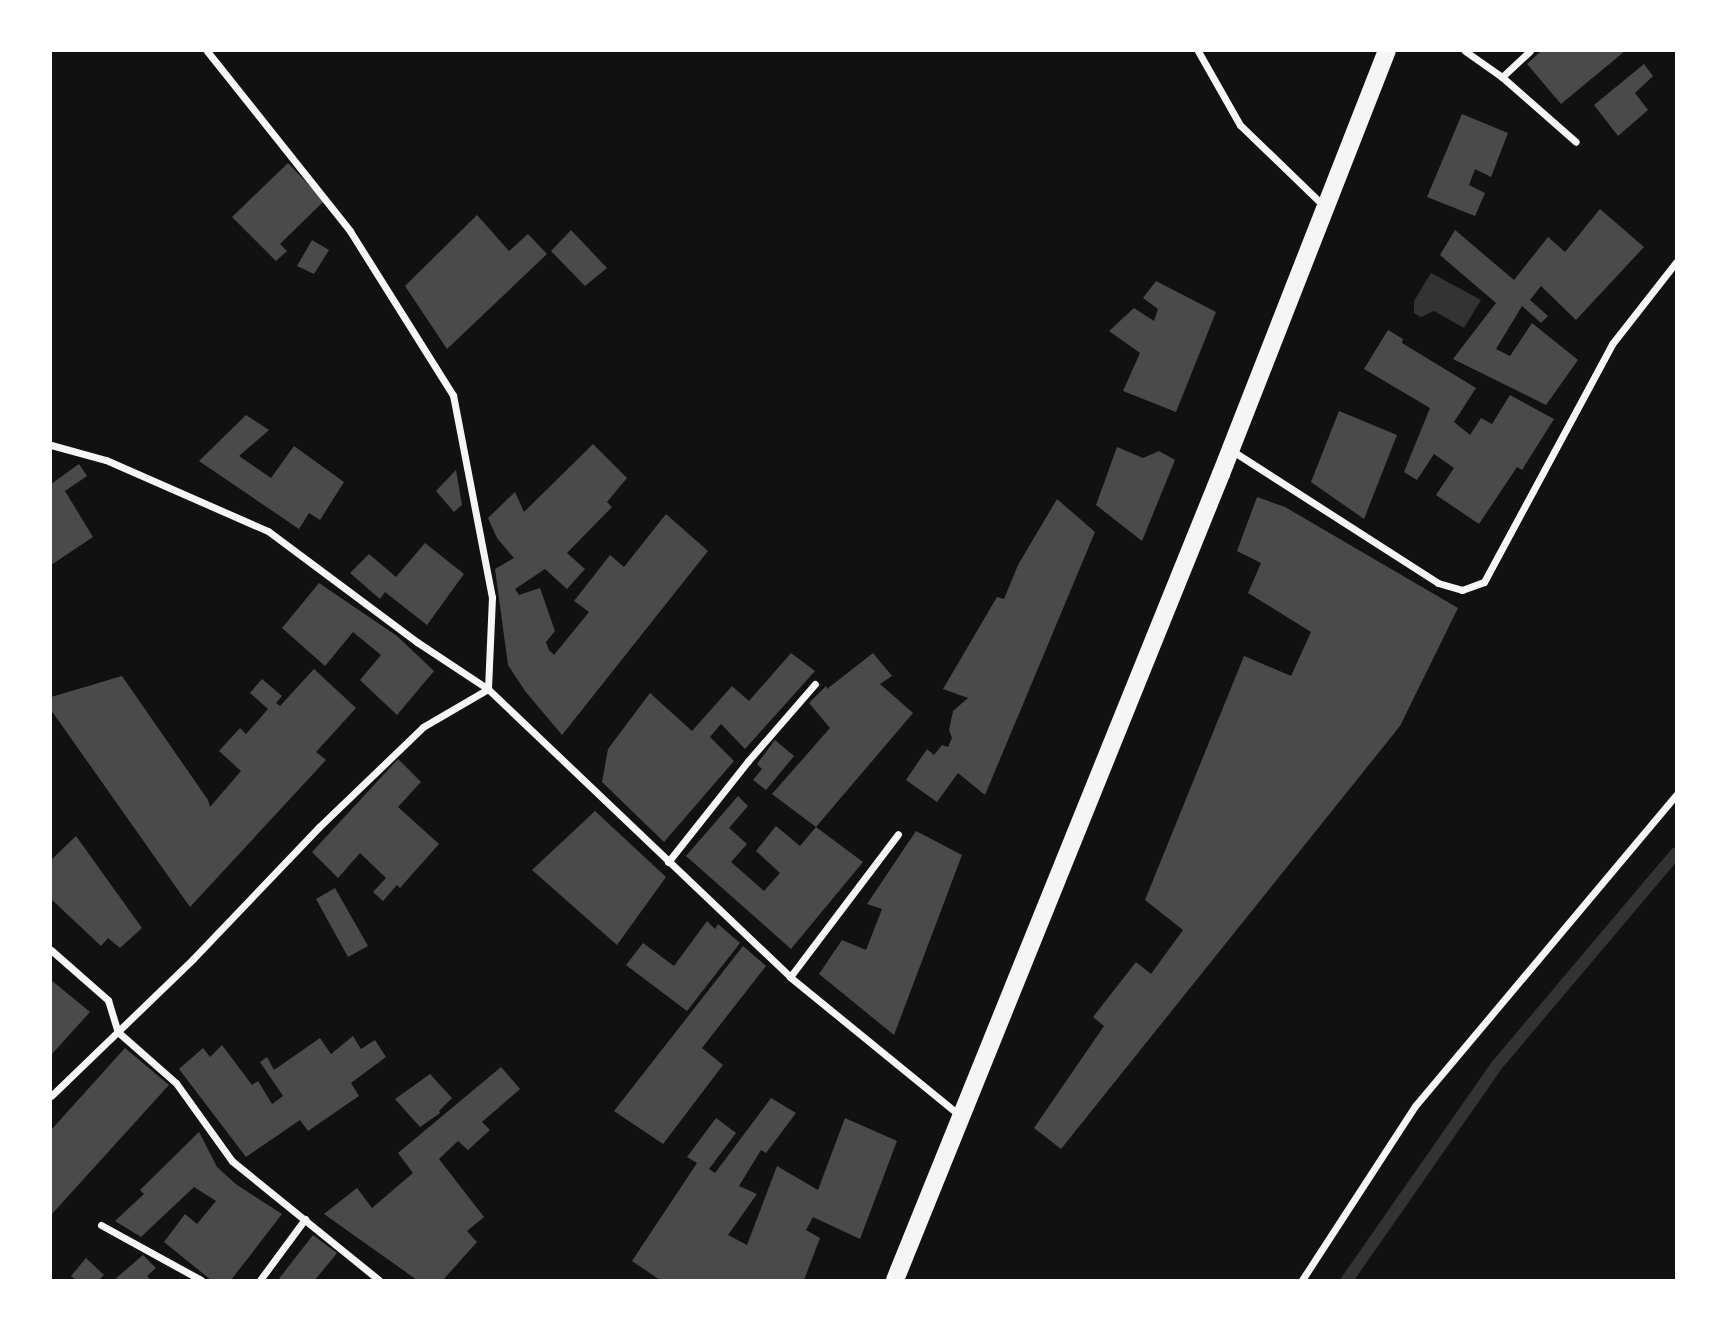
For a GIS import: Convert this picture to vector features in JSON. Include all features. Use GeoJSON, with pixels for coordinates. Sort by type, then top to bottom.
{"type":"FeatureCollection","features":[{"type":"Feature","properties":{"kind":"main road"},"geometry":{"type":"LineString","coordinates":[[895,1280],[959,1115],[1230,449],[1387,51]]}},
{"type":"Feature","properties":{"kind":"street"},"geometry":{"type":"LineString","coordinates":[[207,51],[349,231],[453,395],[492,597],[488,689]]}},
{"type":"Feature","properties":{"kind":"street"},"geometry":{"type":"LineString","coordinates":[[1199,51],[1240,125],[1324,206]]}},
{"type":"Feature","properties":{"kind":"street"},"geometry":{"type":"LineString","coordinates":[[1465,51],[1502,77],[1576,142]]}},
{"type":"Feature","properties":{"kind":"street"},"geometry":{"type":"LineString","coordinates":[[1502,77],[1530,51]]}},
{"type":"Feature","properties":{"kind":"street"},"geometry":{"type":"LineString","coordinates":[[1230,449],[1438,583],[1462,590],[1483,582],[1612,344],[1676,262]]}},
{"type":"Feature","properties":{"kind":"street"},"geometry":{"type":"LineString","coordinates":[[51,445],[107,460],[268,531],[417,642],[488,689],[790,977],[959,1115]]}},
{"type":"Feature","properties":{"kind":"street"},"geometry":{"type":"LineString","coordinates":[[668,862],[748,761],[815,684]]}},
{"type":"Feature","properties":{"kind":"street"},"geometry":{"type":"LineString","coordinates":[[51,1096],[205,948],[319,827],[424,727],[488,689]]}},
{"type":"Feature","properties":{"kind":"street"},"geometry":{"type":"LineString","coordinates":[[1302,1280],[1415,1105],[1676,795]]}},
{"type":"Feature","properties":{"kind":"street"},"geometry":{"type":"LineString","coordinates":[[790,977],[898,834]]}},
{"type":"Feature","properties":{"kind":"street"},"geometry":{"type":"LineString","coordinates":[[51,950],[108,1000],[118,1032],[176,1083],[232,1161],[379,1280]]}},
{"type":"Feature","properties":{"kind":"street"},"geometry":{"type":"LineString","coordinates":[[260,1280],[305,1219]]}},
{"type":"Feature","properties":{"kind":"street"},"geometry":{"type":"LineString","coordinates":[[101,1225],[201,1280]]}},
{"type":"Feature","properties":{"kind":"shaded area"},"geometry":{"type":"Polygon","coordinates":[[[1431,273],[1481,300],[1464,328],[1434,311],[1421,317],[1414,313],[1414,301],[1431,273]]]}},
{"type":"Feature","properties":{"kind":"building"},"geometry":{"type":"Polygon","coordinates":[[[1541,51],[1625,51],[1561,104],[1527,64],[1541,51]]]}},
{"type":"Feature","properties":{"kind":"building"},"geometry":{"type":"Polygon","coordinates":[[[1644,64],[1653,76],[1635,93],[1648,110],[1618,136],[1594,105],[1644,64]]]}},
{"type":"Feature","properties":{"kind":"building"},"geometry":{"type":"Polygon","coordinates":[[[1462,114],[1508,133],[1491,177],[1475,169],[1469,185],[1485,193],[1475,216],[1427,197],[1462,114]]]}},
{"type":"Feature","properties":{"kind":"building"},"geometry":{"type":"Polygon","coordinates":[[[288,163],[324,201],[280,244],[287,251],[276,261],[232,217],[288,163]]]}},
{"type":"Feature","properties":{"kind":"building"},"geometry":{"type":"Polygon","coordinates":[[[1600,209],[1644,247],[1576,320],[1541,286],[1530,300],[1548,316],[1541,323],[1522,306],[1496,349],[1510,356],[1532,323],[1578,360],[1546,405],[1453,359],[1496,303],[1440,255],[1455,230],[1514,280],[1548,237],[1565,252],[1600,209]]]}},
{"type":"Feature","properties":{"kind":"building"},"geometry":{"type":"Polygon","coordinates":[[[477,215],[509,251],[528,234],[547,254],[447,349],[405,286],[477,215]]]}},
{"type":"Feature","properties":{"kind":"building"},"geometry":{"type":"Polygon","coordinates":[[[571,230],[607,268],[585,286],[551,251],[571,230]]]}},
{"type":"Feature","properties":{"kind":"building"},"geometry":{"type":"Polygon","coordinates":[[[312,240],[329,250],[314,274],[297,266],[312,240]]]}},
{"type":"Feature","properties":{"kind":"building"},"geometry":{"type":"Polygon","coordinates":[[[1156,281],[1216,312],[1176,412],[1123,391],[1140,353],[1109,331],[1134,308],[1154,321],[1158,309],[1143,298],[1156,281]]]}},
{"type":"Feature","properties":{"kind":"building"},"geometry":{"type":"Polygon","coordinates":[[[1388,330],[1403,339],[1402,343],[1476,388],[1454,422],[1470,435],[1481,418],[1492,424],[1510,395],[1554,419],[1522,470],[1517,467],[1479,524],[1436,495],[1454,468],[1434,454],[1417,480],[1404,472],[1430,408],[1364,369],[1388,330]]]}},
{"type":"Feature","properties":{"kind":"building"},"geometry":{"type":"Polygon","coordinates":[[[1339,411],[1397,435],[1364,519],[1311,482],[1339,411]]]}},
{"type":"Feature","properties":{"kind":"building"},"geometry":{"type":"Polygon","coordinates":[[[246,415],[269,430],[239,456],[271,478],[294,446],[344,482],[320,520],[309,513],[299,529],[199,461],[246,415]]]}},
{"type":"Feature","properties":{"kind":"building"},"geometry":{"type":"Polygon","coordinates":[[[593,444],[627,478],[607,502],[612,507],[567,553],[585,569],[567,589],[545,569],[515,589],[519,595],[540,588],[555,631],[546,642],[554,655],[589,612],[574,601],[610,555],[624,567],[666,514],[708,551],[562,735],[525,691],[508,665],[495,569],[514,558],[497,538],[488,518],[515,492],[524,512],[593,444]]]}},
{"type":"Feature","properties":{"kind":"building"},"geometry":{"type":"Polygon","coordinates":[[[1117,447],[1143,458],[1159,451],[1175,460],[1142,541],[1096,505],[1117,447]]]}},
{"type":"Feature","properties":{"kind":"building"},"geometry":{"type":"Polygon","coordinates":[[[79,464],[87,476],[65,491],[93,537],[51,565],[51,484],[79,464]]]}},
{"type":"Feature","properties":{"kind":"building"},"geometry":{"type":"Polygon","coordinates":[[[456,470],[462,505],[454,512],[436,491],[456,470]]]}},
{"type":"Feature","properties":{"kind":"building"},"geometry":{"type":"Polygon","coordinates":[[[1257,497],[1285,507],[1458,608],[1400,726],[1061,1149],[1034,1128],[1104,1026],[1093,1017],[1136,962],[1151,974],[1183,930],[1145,900],[1244,656],[1291,676],[1311,632],[1248,593],[1261,563],[1237,551],[1257,497]]]}},
{"type":"Feature","properties":{"kind":"building"},"geometry":{"type":"Polygon","coordinates":[[[1057,499],[1095,532],[985,795],[958,773],[937,802],[906,780],[927,749],[934,755],[942,745],[948,747],[952,738],[949,730],[953,711],[968,698],[943,689],[997,597],[1004,599],[1018,565],[1057,499]]]}},
{"type":"Feature","properties":{"kind":"building"},"geometry":{"type":"Polygon","coordinates":[[[425,543],[464,574],[427,625],[385,592],[380,599],[350,573],[369,554],[396,577],[425,543]]]}},
{"type":"Feature","properties":{"kind":"building"},"geometry":{"type":"Polygon","coordinates":[[[319,583],[397,636],[434,671],[397,715],[360,680],[381,655],[353,632],[325,666],[282,628],[319,583]]]}},
{"type":"Feature","properties":{"kind":"building"},"geometry":{"type":"Polygon","coordinates":[[[791,653],[815,671],[745,749],[721,724],[710,737],[734,761],[664,842],[602,782],[608,749],[650,693],[692,731],[732,686],[749,701],[791,653]]]}},
{"type":"Feature","properties":{"kind":"building"},"geometry":{"type":"Polygon","coordinates":[[[873,653],[892,676],[880,684],[913,713],[816,827],[772,794],[830,728],[809,703],[826,686],[827,689],[873,653]]]}},
{"type":"Feature","properties":{"kind":"building"},"geometry":{"type":"Polygon","coordinates":[[[314,669],[356,708],[316,752],[326,760],[190,907],[51,710],[51,697],[122,676],[208,800],[210,807],[241,771],[219,751],[240,728],[246,734],[268,709],[250,693],[262,679],[282,696],[276,703],[280,706],[314,669]]]}},
{"type":"Feature","properties":{"kind":"building"},"geometry":{"type":"Polygon","coordinates":[[[775,740],[794,756],[766,790],[753,780],[762,769],[757,764],[775,740]]]}},
{"type":"Feature","properties":{"kind":"building"},"geometry":{"type":"Polygon","coordinates":[[[398,759],[421,782],[398,807],[439,844],[400,888],[397,885],[383,901],[373,892],[386,878],[360,853],[338,878],[312,852],[398,759]]]}},
{"type":"Feature","properties":{"kind":"building"},"geometry":{"type":"Polygon","coordinates":[[[738,796],[748,806],[729,828],[747,844],[731,862],[764,891],[780,873],[756,851],[776,826],[800,846],[816,827],[863,862],[791,949],[686,856],[738,796]]]}},
{"type":"Feature","properties":{"kind":"building"},"geometry":{"type":"Polygon","coordinates":[[[595,811],[666,877],[617,945],[532,870],[595,811]]]}},
{"type":"Feature","properties":{"kind":"building"},"geometry":{"type":"Polygon","coordinates":[[[916,831],[962,855],[894,1035],[819,974],[842,940],[866,950],[882,909],[867,904],[916,831]]]}},
{"type":"Feature","properties":{"kind":"building"},"geometry":{"type":"Polygon","coordinates":[[[76,836],[142,928],[120,948],[108,938],[101,946],[51,899],[51,860],[76,836]]]}},
{"type":"Feature","properties":{"kind":"building"},"geometry":{"type":"Polygon","coordinates":[[[335,888],[368,946],[348,957],[316,899],[335,888]]]}},
{"type":"Feature","properties":{"kind":"building"},"geometry":{"type":"Polygon","coordinates":[[[707,921],[715,929],[718,924],[740,943],[687,1011],[626,965],[643,943],[674,966],[707,921]]]}},
{"type":"Feature","properties":{"kind":"building"},"geometry":{"type":"Polygon","coordinates":[[[743,946],[766,966],[702,1048],[723,1065],[663,1144],[614,1111],[743,946]]]}},
{"type":"Feature","properties":{"kind":"building"},"geometry":{"type":"Polygon","coordinates":[[[51,980],[90,1012],[51,1055],[51,980]]]}},
{"type":"Feature","properties":{"kind":"building"},"geometry":{"type":"Polygon","coordinates":[[[353,1036],[361,1049],[375,1040],[386,1057],[351,1083],[359,1096],[308,1131],[300,1120],[246,1157],[179,1069],[203,1048],[210,1057],[222,1045],[252,1085],[258,1081],[272,1104],[283,1096],[260,1062],[267,1057],[274,1070],[320,1038],[331,1054],[353,1036]]]}},
{"type":"Feature","properties":{"kind":"building"},"geometry":{"type":"Polygon","coordinates":[[[125,1048],[169,1085],[51,1215],[51,1130],[125,1048]]]}},
{"type":"Feature","properties":{"kind":"building"},"geometry":{"type":"Polygon","coordinates":[[[501,1067],[520,1089],[482,1122],[490,1130],[468,1150],[458,1141],[439,1159],[484,1217],[467,1231],[477,1242],[443,1280],[417,1280],[324,1214],[357,1188],[372,1208],[413,1173],[398,1153],[501,1067]]]}},
{"type":"Feature","properties":{"kind":"building"},"geometry":{"type":"Polygon","coordinates":[[[430,1074],[452,1098],[440,1113],[420,1127],[395,1099],[430,1074]]]}},
{"type":"Feature","properties":{"kind":"building"},"geometry":{"type":"Polygon","coordinates":[[[771,1098],[796,1113],[766,1153],[761,1150],[739,1186],[757,1194],[728,1235],[747,1245],[777,1166],[818,1190],[845,1118],[897,1141],[860,1239],[813,1217],[806,1230],[820,1238],[804,1280],[660,1280],[632,1261],[697,1163],[687,1157],[716,1118],[736,1133],[709,1169],[715,1173],[771,1098]]]}},
{"type":"Feature","properties":{"kind":"building"},"geometry":{"type":"Polygon","coordinates":[[[199,1132],[217,1167],[237,1185],[282,1214],[231,1280],[211,1280],[164,1242],[185,1214],[197,1224],[216,1201],[194,1187],[141,1237],[115,1221],[144,1194],[140,1190],[199,1132]]]}},
{"type":"Feature","properties":{"kind":"building"},"geometry":{"type":"Polygon","coordinates":[[[313,1235],[337,1253],[315,1280],[278,1280],[313,1235]]]}},
{"type":"Feature","properties":{"kind":"building"},"geometry":{"type":"Polygon","coordinates":[[[143,1255],[156,1268],[147,1276],[151,1280],[114,1280],[143,1255]]]}},
{"type":"Feature","properties":{"kind":"building"},"geometry":{"type":"Polygon","coordinates":[[[86,1258],[104,1275],[99,1280],[76,1280],[71,1276],[86,1258]]]}},
{"type":"Feature","properties":{"kind":"waterway"},"geometry":{"type":"LineString","coordinates":[[1347,1280],[1497,1065],[1676,853]]}}]}
